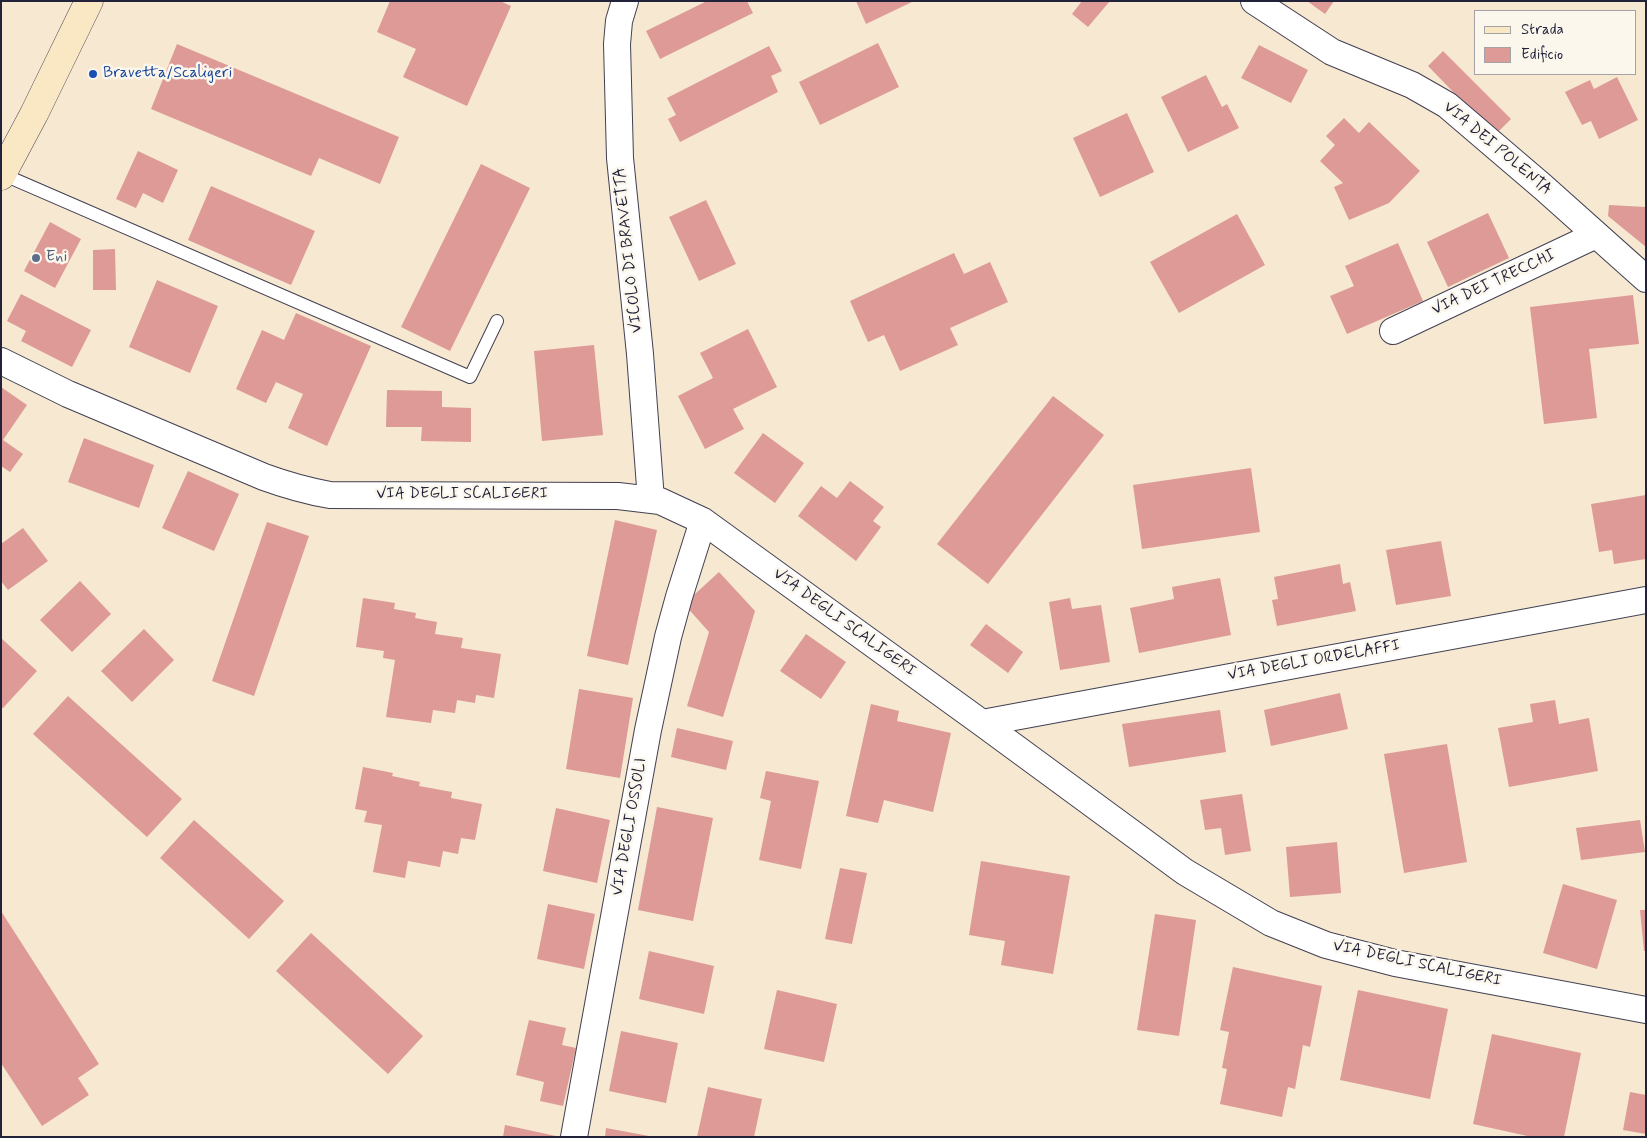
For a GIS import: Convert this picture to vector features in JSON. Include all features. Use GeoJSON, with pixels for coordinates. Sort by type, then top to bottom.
{"type":"FeatureCollection","features":[{"type":"Feature","properties":{"kind":"main road"},"geometry":{"type":"LineString","coordinates":[[2,175],[89,1]]}},
{"type":"Feature","properties":{"kind":"street","name":"VICOLO DI BRAVETTA"},"geometry":{"type":"LineString","coordinates":[[625,1],[619,21],[617,44],[620,158],[640,354],[651,500]]}},
{"type":"Feature","properties":{"kind":"street","name":"VIA DEI POLENTA"},"geometry":{"type":"LineString","coordinates":[[1254,1],[1332,52],[1412,85],[1447,105],[1646,279]]}},
{"type":"Feature","properties":{"kind":"street","name":"VIA DEI TRECCHI"},"geometry":{"type":"LineString","coordinates":[[1393,331],[1596,235]]}},
{"type":"Feature","properties":{"kind":"street","name":"VIA DEGLI SCALIGERI"},"geometry":{"type":"LineString","coordinates":[[1,360],[77,398],[264,477],[301,490],[330,495],[618,496],[651,500],[670,505],[703,522],[1185,872],[1271,923],[1326,945],[1395,963],[1646,1010]]}},
{"type":"Feature","properties":{"kind":"street","name":"VIA DEGLI OSSOLI"},"geometry":{"type":"LineString","coordinates":[[574,1137],[648,730],[678,597],[703,522]]}},
{"type":"Feature","properties":{"kind":"street","name":"VIA DEGLI ORDELAFFI"},"geometry":{"type":"LineString","coordinates":[[982,723],[1646,600]]}},
{"type":"Feature","properties":{"kind":"lane"},"geometry":{"type":"LineString","coordinates":[[2,175],[470,377],[497,321]]}},
{"type":"Feature","properties":{"kind":"building"},"geometry":{"type":"Polygon","coordinates":[[[390,1],[500,1],[511,6],[467,106],[403,77],[416,49],[377,32],[390,1]]]}},
{"type":"Feature","properties":{"kind":"building"},"geometry":{"type":"Polygon","coordinates":[[[707,1],[747,1],[753,13],[660,59],[646,31],[707,1]]]}},
{"type":"Feature","properties":{"kind":"building"},"geometry":{"type":"Polygon","coordinates":[[[856,1],[914,1],[866,24],[856,1]]]}},
{"type":"Feature","properties":{"kind":"building"},"geometry":{"type":"Polygon","coordinates":[[[1082,1],[1110,1],[1088,27],[1072,14],[1082,1]]]}},
{"type":"Feature","properties":{"kind":"building"},"geometry":{"type":"Polygon","coordinates":[[[1307,1],[1334,1],[1325,14],[1307,1]]]}},
{"type":"Feature","properties":{"kind":"building"},"geometry":{"type":"Polygon","coordinates":[[[878,43],[899,87],[820,125],[799,82],[878,43]]]}},
{"type":"Feature","properties":{"kind":"building"},"geometry":{"type":"Polygon","coordinates":[[[177,44],[399,137],[380,184],[319,158],[311,176],[151,109],[177,44]]]}},
{"type":"Feature","properties":{"kind":"building"},"geometry":{"type":"Polygon","coordinates":[[[1259,45],[1308,70],[1291,103],[1241,78],[1259,45]]]}},
{"type":"Feature","properties":{"kind":"building"},"geometry":{"type":"Polygon","coordinates":[[[769,46],[782,71],[771,76],[778,92],[680,142],[668,119],[676,115],[667,98],[769,46]]]}},
{"type":"Feature","properties":{"kind":"building"},"geometry":{"type":"Polygon","coordinates":[[[1443,51],[1511,119],[1495,135],[1428,66],[1443,51]]]}},
{"type":"Feature","properties":{"kind":"building"},"geometry":{"type":"Polygon","coordinates":[[[1206,75],[1222,107],[1227,104],[1239,128],[1188,152],[1161,97],[1206,75]]]}},
{"type":"Feature","properties":{"kind":"building"},"geometry":{"type":"Polygon","coordinates":[[[1617,77],[1638,120],[1599,139],[1591,121],[1582,125],[1565,92],[1590,80],[1594,89],[1617,77]]]}},
{"type":"Feature","properties":{"kind":"building"},"geometry":{"type":"Polygon","coordinates":[[[1127,113],[1154,172],[1100,197],[1073,138],[1127,113]]]}},
{"type":"Feature","properties":{"kind":"building"},"geometry":{"type":"Polygon","coordinates":[[[1344,118],[1359,133],[1369,122],[1420,171],[1389,203],[1349,220],[1334,187],[1343,183],[1320,161],[1335,145],[1326,136],[1344,118]]]}},
{"type":"Feature","properties":{"kind":"building"},"geometry":{"type":"Polygon","coordinates":[[[138,151],[178,170],[163,203],[143,193],[136,208],[116,199],[138,151]]]}},
{"type":"Feature","properties":{"kind":"building"},"geometry":{"type":"Polygon","coordinates":[[[481,164],[530,188],[450,351],[401,327],[481,164]]]}},
{"type":"Feature","properties":{"kind":"building"},"geometry":{"type":"Polygon","coordinates":[[[211,186],[315,231],[291,285],[188,240],[211,186]]]}},
{"type":"Feature","properties":{"kind":"building"},"geometry":{"type":"Polygon","coordinates":[[[706,200],[736,264],[699,281],[669,217],[706,200]]]}},
{"type":"Feature","properties":{"kind":"building"},"geometry":{"type":"Polygon","coordinates":[[[1609,205],[1646,207],[1646,247],[1608,216],[1609,205]]]}},
{"type":"Feature","properties":{"kind":"building"},"geometry":{"type":"Polygon","coordinates":[[[1488,213],[1509,258],[1448,287],[1427,242],[1488,213]]]}},
{"type":"Feature","properties":{"kind":"building"},"geometry":{"type":"Polygon","coordinates":[[[1237,214],[1265,265],[1179,313],[1150,262],[1237,214]]]}},
{"type":"Feature","properties":{"kind":"building"},"geometry":{"type":"Polygon","coordinates":[[[50,222],[81,239],[55,288],[24,271],[50,222]]]}},
{"type":"Feature","properties":{"kind":"building"},"geometry":{"type":"Polygon","coordinates":[[[1398,243],[1423,301],[1347,334],[1330,296],[1354,286],[1345,266],[1398,243]]]}},
{"type":"Feature","properties":{"kind":"building"},"geometry":{"type":"Polygon","coordinates":[[[115,249],[116,290],[93,290],[93,250],[115,249]]]}},
{"type":"Feature","properties":{"kind":"building"},"geometry":{"type":"Polygon","coordinates":[[[954,253],[964,274],[990,262],[1008,302],[950,328],[958,345],[900,371],[884,335],[868,342],[850,301],[954,253]]]}},
{"type":"Feature","properties":{"kind":"building"},"geometry":{"type":"Polygon","coordinates":[[[157,280],[218,306],[190,373],[129,347],[157,280]]]}},
{"type":"Feature","properties":{"kind":"building"},"geometry":{"type":"Polygon","coordinates":[[[21,294],[91,330],[72,367],[21,341],[26,331],[7,321],[21,294]]]}},
{"type":"Feature","properties":{"kind":"building"},"geometry":{"type":"Polygon","coordinates":[[[1633,295],[1639,344],[1589,349],[1597,418],[1544,424],[1530,307],[1633,295]]]}},
{"type":"Feature","properties":{"kind":"building"},"geometry":{"type":"Polygon","coordinates":[[[296,313],[371,346],[327,446],[288,428],[303,394],[276,382],[266,403],[236,389],[262,330],[284,340],[296,313]]]}},
{"type":"Feature","properties":{"kind":"building"},"geometry":{"type":"Polygon","coordinates":[[[748,329],[777,387],[733,409],[744,429],[705,449],[678,396],[713,378],[700,353],[748,329]]]}},
{"type":"Feature","properties":{"kind":"building"},"geometry":{"type":"Polygon","coordinates":[[[594,345],[603,435],[542,441],[534,351],[594,345]]]}},
{"type":"Feature","properties":{"kind":"building"},"geometry":{"type":"Polygon","coordinates":[[[1,387],[27,405],[3,440],[23,454],[10,472],[1,466],[1,387]]]}},
{"type":"Feature","properties":{"kind":"building"},"geometry":{"type":"Polygon","coordinates":[[[387,390],[442,391],[442,407],[471,408],[471,442],[421,441],[422,427],[386,427],[387,390]]]}},
{"type":"Feature","properties":{"kind":"building"},"geometry":{"type":"Polygon","coordinates":[[[1053,396],[1104,435],[988,584],[937,544],[1053,396]]]}},
{"type":"Feature","properties":{"kind":"building"},"geometry":{"type":"Polygon","coordinates":[[[763,433],[804,463],[775,503],[734,473],[763,433]]]}},
{"type":"Feature","properties":{"kind":"building"},"geometry":{"type":"Polygon","coordinates":[[[84,438],[154,465],[139,508],[68,482],[84,438]]]}},
{"type":"Feature","properties":{"kind":"building"},"geometry":{"type":"Polygon","coordinates":[[[1251,468],[1260,532],[1142,549],[1133,485],[1251,468]]]}},
{"type":"Feature","properties":{"kind":"building"},"geometry":{"type":"Polygon","coordinates":[[[188,471],[239,494],[214,551],[162,528],[188,471]]]}},
{"type":"Feature","properties":{"kind":"building"},"geometry":{"type":"Polygon","coordinates":[[[850,481],[884,507],[873,521],[881,527],[856,561],[798,516],[821,486],[837,498],[850,481]]]}},
{"type":"Feature","properties":{"kind":"building"},"geometry":{"type":"Polygon","coordinates":[[[1646,495],[1646,559],[1614,564],[1612,550],[1599,552],[1591,504],[1646,495]]]}},
{"type":"Feature","properties":{"kind":"building"},"geometry":{"type":"Polygon","coordinates":[[[615,520],[657,530],[628,665],[587,656],[615,520]]]}},
{"type":"Feature","properties":{"kind":"building"},"geometry":{"type":"Polygon","coordinates":[[[267,522],[309,536],[254,696],[212,681],[267,522]]]}},
{"type":"Feature","properties":{"kind":"building"},"geometry":{"type":"Polygon","coordinates":[[[23,528],[48,561],[8,590],[1,581],[1,544],[23,528]]]}},
{"type":"Feature","properties":{"kind":"building"},"geometry":{"type":"Polygon","coordinates":[[[1441,541],[1451,596],[1396,605],[1386,550],[1441,541]]]}},
{"type":"Feature","properties":{"kind":"building"},"geometry":{"type":"Polygon","coordinates":[[[1340,564],[1343,584],[1350,582],[1356,611],[1277,626],[1272,600],[1278,599],[1274,577],[1340,564]]]}},
{"type":"Feature","properties":{"kind":"building"},"geometry":{"type":"Polygon","coordinates":[[[719,572],[755,611],[723,717],[687,706],[709,632],[684,604],[719,572]]]}},
{"type":"Feature","properties":{"kind":"building"},"geometry":{"type":"Polygon","coordinates":[[[1220,578],[1231,635],[1139,653],[1130,608],[1174,599],[1172,587],[1220,578]]]}},
{"type":"Feature","properties":{"kind":"building"},"geometry":{"type":"Polygon","coordinates":[[[80,581],[111,614],[72,652],[40,620],[80,581]]]}},
{"type":"Feature","properties":{"kind":"building"},"geometry":{"type":"Polygon","coordinates":[[[363,598],[395,603],[394,609],[416,613],[415,618],[437,622],[435,634],[463,638],[461,648],[501,654],[494,698],[476,695],[475,703],[457,700],[455,713],[433,710],[431,723],[386,717],[395,660],[383,658],[384,651],[356,647],[363,598]]]}},
{"type":"Feature","properties":{"kind":"building"},"geometry":{"type":"Polygon","coordinates":[[[1070,598],[1072,609],[1101,605],[1110,662],[1060,670],[1049,602],[1070,598]]]}},
{"type":"Feature","properties":{"kind":"building"},"geometry":{"type":"Polygon","coordinates":[[[986,624],[1023,652],[1008,673],[970,645],[986,624]]]}},
{"type":"Feature","properties":{"kind":"building"},"geometry":{"type":"Polygon","coordinates":[[[144,629],[174,660],[132,702],[101,671],[144,629]]]}},
{"type":"Feature","properties":{"kind":"building"},"geometry":{"type":"Polygon","coordinates":[[[806,634],[846,662],[821,699],[780,671],[806,634]]]}},
{"type":"Feature","properties":{"kind":"building"},"geometry":{"type":"Polygon","coordinates":[[[1,638],[37,671],[3,708],[1,707],[1,638]]]}},
{"type":"Feature","properties":{"kind":"building"},"geometry":{"type":"Polygon","coordinates":[[[579,689],[633,698],[620,778],[566,769],[579,689]]]}},
{"type":"Feature","properties":{"kind":"building"},"geometry":{"type":"Polygon","coordinates":[[[1340,693],[1348,729],[1271,746],[1264,710],[1340,693]]]}},
{"type":"Feature","properties":{"kind":"building"},"geometry":{"type":"Polygon","coordinates":[[[68,696],[182,799],[147,837],[33,734],[68,696]]]}},
{"type":"Feature","properties":{"kind":"building"},"geometry":{"type":"Polygon","coordinates":[[[1555,700],[1559,724],[1589,718],[1598,771],[1509,787],[1498,728],[1533,722],[1530,704],[1555,700]]]}},
{"type":"Feature","properties":{"kind":"building"},"geometry":{"type":"Polygon","coordinates":[[[871,704],[899,711],[897,721],[951,733],[933,812],[884,800],[878,823],[846,816],[871,704]]]}},
{"type":"Feature","properties":{"kind":"building"},"geometry":{"type":"Polygon","coordinates":[[[1220,710],[1226,752],[1129,767],[1122,724],[1220,710]]]}},
{"type":"Feature","properties":{"kind":"building"},"geometry":{"type":"Polygon","coordinates":[[[677,728],[733,741],[726,770],[671,757],[677,728]]]}},
{"type":"Feature","properties":{"kind":"building"},"geometry":{"type":"Polygon","coordinates":[[[1447,744],[1467,862],[1404,873],[1384,754],[1447,744]]]}},
{"type":"Feature","properties":{"kind":"building"},"geometry":{"type":"Polygon","coordinates":[[[363,767],[393,773],[392,776],[420,782],[419,786],[452,792],[451,798],[482,804],[475,840],[461,838],[458,854],[443,851],[440,867],[408,861],[405,878],[373,872],[382,825],[364,822],[367,811],[355,809],[363,767]]]}},
{"type":"Feature","properties":{"kind":"building"},"geometry":{"type":"Polygon","coordinates":[[[766,771],[819,781],[801,869],[759,860],[771,801],[760,798],[766,771]]]}},
{"type":"Feature","properties":{"kind":"building"},"geometry":{"type":"Polygon","coordinates":[[[1242,794],[1251,851],[1225,855],[1221,828],[1205,830],[1200,800],[1242,794]]]}},
{"type":"Feature","properties":{"kind":"building"},"geometry":{"type":"Polygon","coordinates":[[[657,807],[713,818],[693,921],[638,910],[657,807]]]}},
{"type":"Feature","properties":{"kind":"building"},"geometry":{"type":"Polygon","coordinates":[[[556,808],[610,820],[597,883],[543,871],[556,808]]]}},
{"type":"Feature","properties":{"kind":"building"},"geometry":{"type":"Polygon","coordinates":[[[194,820],[284,901],[249,939],[160,858],[194,820]]]}},
{"type":"Feature","properties":{"kind":"building"},"geometry":{"type":"Polygon","coordinates":[[[1640,820],[1645,852],[1581,860],[1576,828],[1640,820]]]}},
{"type":"Feature","properties":{"kind":"building"},"geometry":{"type":"Polygon","coordinates":[[[1337,842],[1341,893],[1290,897],[1286,847],[1337,842]]]}},
{"type":"Feature","properties":{"kind":"building"},"geometry":{"type":"Polygon","coordinates":[[[981,861],[1070,876],[1053,974],[1001,965],[1005,941],[969,935],[981,861]]]}},
{"type":"Feature","properties":{"kind":"building"},"geometry":{"type":"Polygon","coordinates":[[[840,868],[867,873],[852,944],[825,939],[840,868]]]}},
{"type":"Feature","properties":{"kind":"building"},"geometry":{"type":"Polygon","coordinates":[[[1563,884],[1617,900],[1597,969],[1543,953],[1563,884]]]}},
{"type":"Feature","properties":{"kind":"building"},"geometry":{"type":"Polygon","coordinates":[[[548,904],[595,914],[584,969],[537,959],[548,904]]]}},
{"type":"Feature","properties":{"kind":"building"},"geometry":{"type":"Polygon","coordinates":[[[1640,910],[1646,910],[1646,951],[1644,951],[1640,910]]]}},
{"type":"Feature","properties":{"kind":"building"},"geometry":{"type":"Polygon","coordinates":[[[1,911],[99,1064],[78,1078],[89,1095],[42,1126],[1,1063],[1,911]]]}},
{"type":"Feature","properties":{"kind":"building"},"geometry":{"type":"Polygon","coordinates":[[[1155,914],[1196,920],[1179,1036],[1137,1030],[1155,914]]]}},
{"type":"Feature","properties":{"kind":"building"},"geometry":{"type":"Polygon","coordinates":[[[311,933],[423,1036],[388,1074],[276,971],[311,933]]]}},
{"type":"Feature","properties":{"kind":"building"},"geometry":{"type":"Polygon","coordinates":[[[649,951],[714,966],[704,1014],[639,999],[649,951]]]}},
{"type":"Feature","properties":{"kind":"building"},"geometry":{"type":"Polygon","coordinates":[[[1233,967],[1322,986],[1310,1047],[1303,1045],[1295,1089],[1288,1087],[1282,1117],[1220,1104],[1227,1069],[1222,1068],[1229,1032],[1220,1030],[1233,967]]]}},
{"type":"Feature","properties":{"kind":"building"},"geometry":{"type":"Polygon","coordinates":[[[777,990],[837,1004],[824,1062],[764,1049],[777,990]]]}},
{"type":"Feature","properties":{"kind":"building"},"geometry":{"type":"Polygon","coordinates":[[[1358,990],[1448,1009],[1430,1099],[1340,1080],[1358,990]]]}},
{"type":"Feature","properties":{"kind":"building"},"geometry":{"type":"Polygon","coordinates":[[[529,1020],[566,1028],[562,1045],[576,1048],[563,1106],[540,1101],[544,1082],[516,1075],[529,1020]]]}},
{"type":"Feature","properties":{"kind":"building"},"geometry":{"type":"Polygon","coordinates":[[[621,1031],[678,1043],[666,1103],[609,1091],[621,1031]]]}},
{"type":"Feature","properties":{"kind":"building"},"geometry":{"type":"Polygon","coordinates":[[[1492,1034],[1581,1053],[1564,1137],[1532,1137],[1473,1124],[1492,1034]]]}},
{"type":"Feature","properties":{"kind":"building"},"geometry":{"type":"Polygon","coordinates":[[[708,1087],[762,1099],[754,1137],[697,1137],[708,1087]]]}},
{"type":"Feature","properties":{"kind":"building"},"geometry":{"type":"Polygon","coordinates":[[[1630,1092],[1646,1095],[1646,1134],[1623,1130],[1630,1092]]]}},
{"type":"Feature","properties":{"kind":"building"},"geometry":{"type":"Polygon","coordinates":[[[505,1125],[556,1136],[556,1137],[503,1137],[505,1125]]]}},
{"type":"Feature","properties":{"kind":"building"},"geometry":{"type":"Polygon","coordinates":[[[606,1128],[649,1136],[649,1137],[605,1137],[606,1128]]]}},
{"type":"Feature","properties":{"kind":"place","name":"Bravetta/Scaligeri"},"geometry":{"type":"Point","coordinates":[93,74]}},
{"type":"Feature","properties":{"kind":"place","name":"Eni"},"geometry":{"type":"Point","coordinates":[36,258]}}]}
